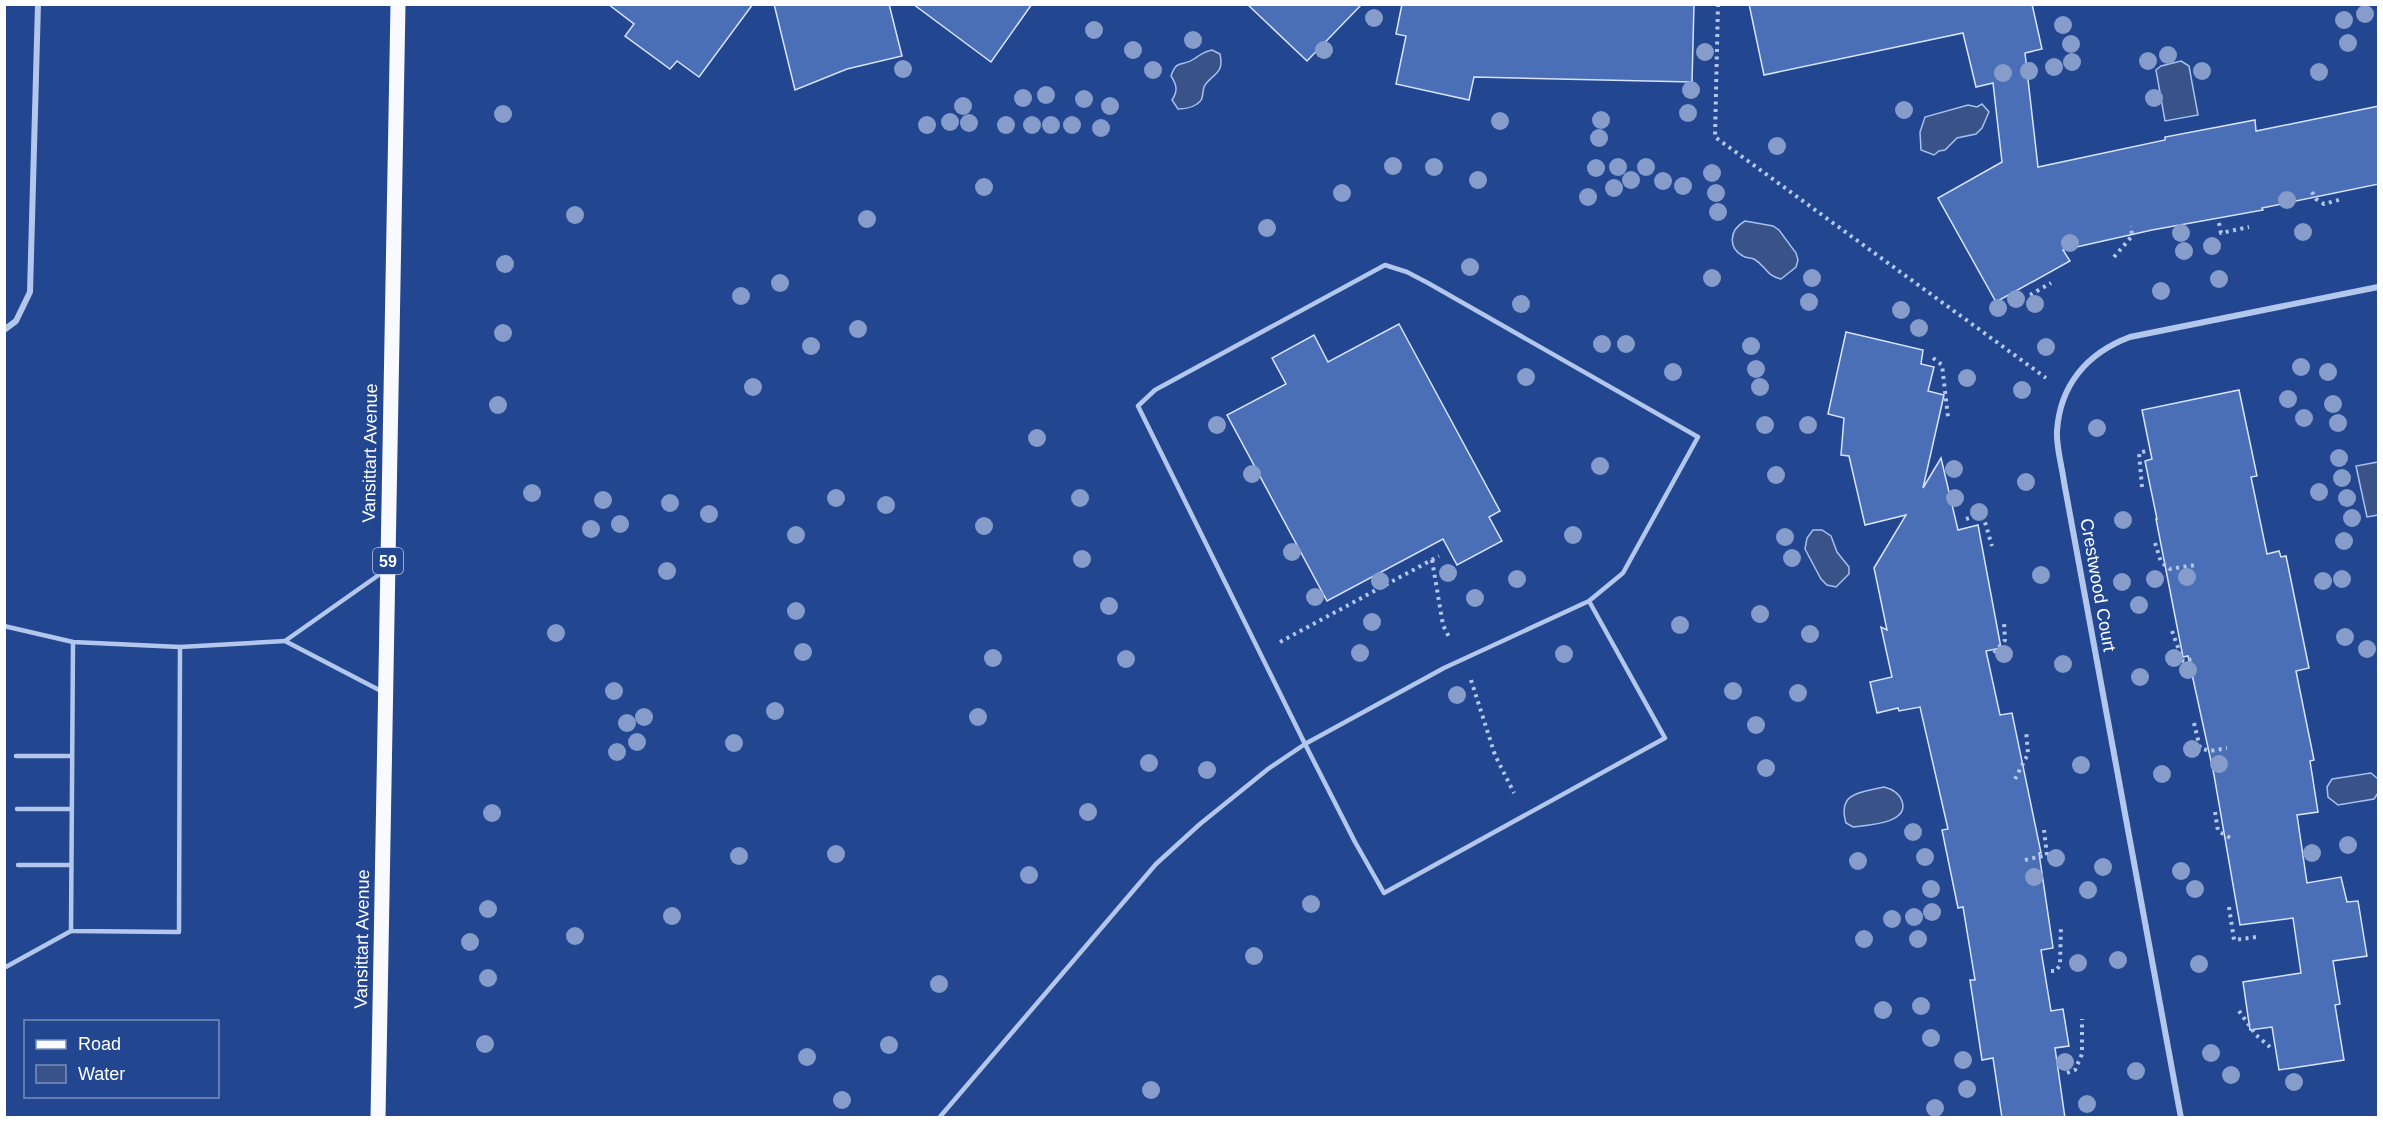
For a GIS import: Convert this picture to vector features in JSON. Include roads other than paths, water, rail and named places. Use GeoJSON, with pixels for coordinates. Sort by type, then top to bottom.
{"type":"FeatureCollection","features":[{"type":"Feature","properties":{"kind":"main road","name":"Vansittart Avenue"},"geometry":{"type":"LineString","coordinates":[[378,1118],[398,4]]}},
{"type":"Feature","properties":{"kind":"street"},"geometry":{"type":"LineString","coordinates":[[4,330],[16,321],[30,292],[38,4]]}},
{"type":"Feature","properties":{"kind":"street","name":"Crestwood Court"},"geometry":{"type":"LineString","coordinates":[[2181,1118],[2064,482],[2057,432],[2065,392],[2093,356],[2116,342],[2140,334],[2379,287]]}},
{"type":"Feature","properties":{"kind":"lane"},"geometry":{"type":"LineString","coordinates":[[939,1118],[1156,864],[1200,824],[1268,769],[1305,744],[1461,660],[1589,601],[1623,573],[1698,437],[1428,283],[1407,272],[1385,265],[1155,390],[1138,406],[1261,652],[1305,744],[1355,843],[1384,893],[1665,738],[1589,601]]}},
{"type":"Feature","properties":{"kind":"lane"},"geometry":{"type":"LineString","coordinates":[[285,641],[388,568]]}},
{"type":"Feature","properties":{"kind":"lane"},"geometry":{"type":"LineString","coordinates":[[4,626],[73,642],[180,647],[285,641],[386,693]]}},
{"type":"Feature","properties":{"kind":"lane"},"geometry":{"type":"LineString","coordinates":[[71,931],[73,642]]}},
{"type":"Feature","properties":{"kind":"lane"},"geometry":{"type":"LineString","coordinates":[[4,968],[71,931],[179,932],[180,647]]}},
{"type":"Feature","properties":{"kind":"lane"},"geometry":{"type":"LineString","coordinates":[[15,756],[72,756]]}},
{"type":"Feature","properties":{"kind":"lane"},"geometry":{"type":"LineString","coordinates":[[17,809],[71,808]]}},
{"type":"Feature","properties":{"kind":"lane"},"geometry":{"type":"LineString","coordinates":[[18,865],[71,865]]}},
{"type":"Feature","properties":{"kind":"water"},"geometry":{"type":"Polygon","coordinates":[[[1212,50],[1220,54],[1219,71],[1204,87],[1202,99],[1199,102],[1190,107],[1178,109],[1172,100],[1176,91],[1176,85],[1171,76],[1173,70],[1178,65],[1212,50]]]}},
{"type":"Feature","properties":{"kind":"water"},"geometry":{"type":"Polygon","coordinates":[[[2181,61],[2189,66],[2198,115],[2165,121],[2156,70],[2161,66],[2181,61]]]}},
{"type":"Feature","properties":{"kind":"water"},"geometry":{"type":"Polygon","coordinates":[[[1982,104],[1989,112],[1982,128],[1976,134],[1957,138],[1945,150],[1934,155],[1921,150],[1920,132],[1925,117],[1968,105],[1977,107],[1982,104]]]}},
{"type":"Feature","properties":{"kind":"water"},"geometry":{"type":"Polygon","coordinates":[[[1745,221],[1773,226],[1779,230],[1796,253],[1798,260],[1796,267],[1781,279],[1769,273],[1754,259],[1739,254],[1732,239],[1736,229],[1745,221]]]}},
{"type":"Feature","properties":{"kind":"water"},"geometry":{"type":"Polygon","coordinates":[[[2378,462],[2378,515],[2367,517],[2356,466],[2378,462]]]}},
{"type":"Feature","properties":{"kind":"water"},"geometry":{"type":"Polygon","coordinates":[[[1813,530],[1822,530],[1831,536],[1837,552],[1849,567],[1849,574],[1836,587],[1827,585],[1821,579],[1805,549],[1807,538],[1813,530]]]}},
{"type":"Feature","properties":{"kind":"water"},"geometry":{"type":"Polygon","coordinates":[[[2371,773],[2378,779],[2378,793],[2374,799],[2338,805],[2328,797],[2327,787],[2332,779],[2371,773]]]}},
{"type":"Feature","properties":{"kind":"water"},"geometry":{"type":"Polygon","coordinates":[[[1884,787],[1901,798],[1903,809],[1900,814],[1893,819],[1876,824],[1853,827],[1846,823],[1844,813],[1848,799],[1859,792],[1884,787]]]}}]}
